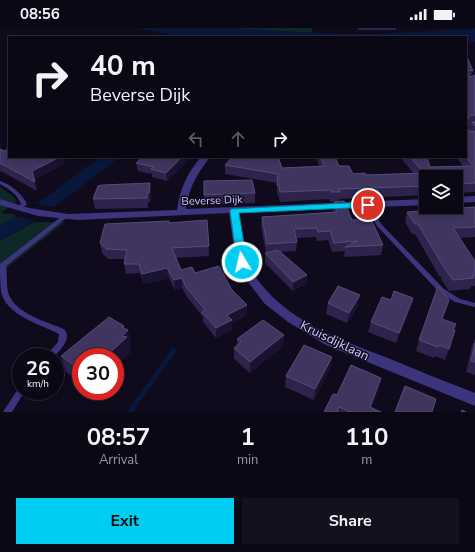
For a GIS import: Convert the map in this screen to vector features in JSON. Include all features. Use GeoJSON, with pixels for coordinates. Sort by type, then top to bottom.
{"type":"FeatureCollection","features":[{"type":"Feature","properties":{"kind":"street"},"geometry":{"type":"LineString","coordinates":[[181,213],[184,190],[190,176],[205,158]]}},
{"type":"Feature","properties":{"kind":"street"},"geometry":{"type":"LineString","coordinates":[[463,200],[475,199]]}},
{"type":"Feature","properties":{"kind":"street","name":"Beverse Dijk"},"geometry":{"type":"LineString","coordinates":[[0,202],[18,208],[52,215],[104,217],[419,202]]}},
{"type":"Feature","properties":{"kind":"street","name":"Kruisdijklaan"},"geometry":{"type":"LineString","coordinates":[[234,211],[242,262],[252,279],[269,301],[286,315],[331,341],[475,400]]}},
{"type":"Feature","properties":{"kind":"lane"},"geometry":{"type":"LineString","coordinates":[[0,182],[7,185],[22,198],[24,204],[18,208]]}},
{"type":"Feature","properties":{"kind":"lane"},"geometry":{"type":"LineString","coordinates":[[368,205],[379,225],[442,291],[465,304],[475,305]]}},
{"type":"Feature","properties":{"kind":"lane"},"geometry":{"type":"LineString","coordinates":[[57,348],[62,343],[64,337],[62,332],[23,314],[11,304],[5,295],[2,267],[64,216]]}},
{"type":"Feature","properties":{"kind":"lane"},"geometry":{"type":"LineString","coordinates":[[10,411],[16,400]]}},
{"type":"Feature","properties":{"kind":"green space"},"geometry":{"type":"Polygon","coordinates":[[[226,28],[311,28],[313,33],[226,28]]]}},
{"type":"Feature","properties":{"kind":"green space"},"geometry":{"type":"Polygon","coordinates":[[[0,187],[13,196],[17,201],[1,213],[20,215],[0,226],[0,187]]]}},
{"type":"Feature","properties":{"kind":"green space"},"geometry":{"type":"Polygon","coordinates":[[[34,222],[65,222],[0,273],[0,241],[34,222]]]}},
{"type":"Feature","properties":{"kind":"water"},"geometry":{"type":"Polygon","coordinates":[[[138,28],[226,28],[313,33],[371,34],[475,29],[475,42],[467,43],[467,36],[177,36],[138,28]]]}},
{"type":"Feature","properties":{"kind":"water"},"geometry":{"type":"Polygon","coordinates":[[[99,158],[119,158],[47,212],[0,241],[0,226],[49,195],[99,158]]]}},
{"type":"Feature","properties":{"kind":"pier"},"geometry":{"type":"Polygon","coordinates":[[[34,203],[57,208],[38,221],[14,216],[34,203]]]}},
{"type":"Feature","properties":{"kind":"building"},"geometry":{"type":"Polygon","coordinates":[[[467,59],[473,71],[468,70],[468,75],[470,77],[475,75],[475,115],[469,116],[468,119],[467,59]]]}},
{"type":"Feature","properties":{"kind":"building"},"geometry":{"type":"Polygon","coordinates":[[[474,131],[475,183],[463,184],[463,170],[421,170],[411,158],[427,158],[430,167],[473,166],[467,158],[467,132],[474,131]]]}},
{"type":"Feature","properties":{"kind":"building"},"geometry":{"type":"Polygon","coordinates":[[[0,149],[4,151],[8,149],[8,158],[58,158],[32,171],[35,182],[0,163],[0,149]]]}},
{"type":"Feature","properties":{"kind":"building"},"geometry":{"type":"Polygon","coordinates":[[[142,158],[181,158],[166,173],[151,169],[153,167],[136,163],[142,158]]]}},
{"type":"Feature","properties":{"kind":"building"},"geometry":{"type":"Polygon","coordinates":[[[231,158],[278,158],[282,168],[325,166],[321,158],[335,158],[339,166],[349,166],[353,174],[365,173],[366,175],[419,173],[419,186],[339,189],[340,192],[331,192],[331,190],[280,192],[279,185],[277,185],[278,174],[225,165],[231,158]]]}},
{"type":"Feature","properties":{"kind":"building"},"geometry":{"type":"Polygon","coordinates":[[[252,180],[255,193],[204,195],[204,181],[252,180]]]}},
{"type":"Feature","properties":{"kind":"building"},"geometry":{"type":"Polygon","coordinates":[[[150,183],[147,198],[93,199],[98,186],[150,183]]]}},
{"type":"Feature","properties":{"kind":"building"},"geometry":{"type":"Polygon","coordinates":[[[344,201],[352,220],[371,219],[383,245],[345,247],[357,241],[334,243],[330,231],[318,232],[317,228],[294,229],[297,242],[267,244],[262,217],[337,212],[334,202],[344,201]]]}},
{"type":"Feature","properties":{"kind":"building"},"geometry":{"type":"Polygon","coordinates":[[[475,207],[475,227],[453,228],[475,261],[475,275],[472,275],[474,278],[453,280],[418,224],[415,224],[407,212],[419,211],[419,214],[463,214],[463,208],[475,207]]]}},
{"type":"Feature","properties":{"kind":"building"},"geometry":{"type":"Polygon","coordinates":[[[207,220],[209,246],[172,248],[181,270],[192,267],[195,273],[219,266],[232,290],[247,305],[227,315],[232,320],[216,328],[202,312],[205,310],[186,287],[182,278],[174,280],[167,268],[142,274],[139,264],[124,264],[127,250],[106,249],[100,243],[105,224],[169,221],[169,223],[207,220]]]}},
{"type":"Feature","properties":{"kind":"building"},"geometry":{"type":"Polygon","coordinates":[[[278,250],[307,275],[293,282],[265,253],[278,250]]]}},
{"type":"Feature","properties":{"kind":"building"},"geometry":{"type":"Polygon","coordinates":[[[338,286],[360,295],[349,313],[328,303],[338,286]]]}},
{"type":"Feature","properties":{"kind":"building"},"geometry":{"type":"Polygon","coordinates":[[[438,286],[449,300],[442,319],[456,324],[453,330],[455,330],[449,349],[439,345],[438,347],[419,340],[438,286]]]}},
{"type":"Feature","properties":{"kind":"building"},"geometry":{"type":"Polygon","coordinates":[[[394,291],[413,298],[399,333],[371,322],[382,297],[391,300],[394,291]]]}},
{"type":"Feature","properties":{"kind":"building"},"geometry":{"type":"Polygon","coordinates":[[[109,317],[128,330],[122,336],[127,337],[115,348],[72,348],[72,364],[64,358],[64,354],[109,317]]]}},
{"type":"Feature","properties":{"kind":"building"},"geometry":{"type":"Polygon","coordinates":[[[263,320],[284,335],[250,362],[234,348],[241,342],[237,339],[263,320]]]}},
{"type":"Feature","properties":{"kind":"building"},"geometry":{"type":"Polygon","coordinates":[[[475,343],[475,362],[471,361],[475,343]]]}},
{"type":"Feature","properties":{"kind":"building"},"geometry":{"type":"Polygon","coordinates":[[[304,345],[332,357],[315,389],[286,376],[304,345]]]}},
{"type":"Feature","properties":{"kind":"building"},"geometry":{"type":"Polygon","coordinates":[[[351,365],[381,378],[370,407],[381,412],[350,412],[339,407],[337,412],[324,412],[333,394],[337,395],[351,365]]]}},
{"type":"Feature","properties":{"kind":"building"},"geometry":{"type":"Polygon","coordinates":[[[405,386],[436,399],[432,412],[395,412],[405,386]]]}},
{"type":"Feature","properties":{"kind":"waterway"},"geometry":{"type":"LineString","coordinates":[[130,412],[174,350]]}},
{"type":"Feature","properties":{"kind":"route"},"geometry":{"type":"LineString","coordinates":[[242,262],[234,211],[368,205]]}}]}
